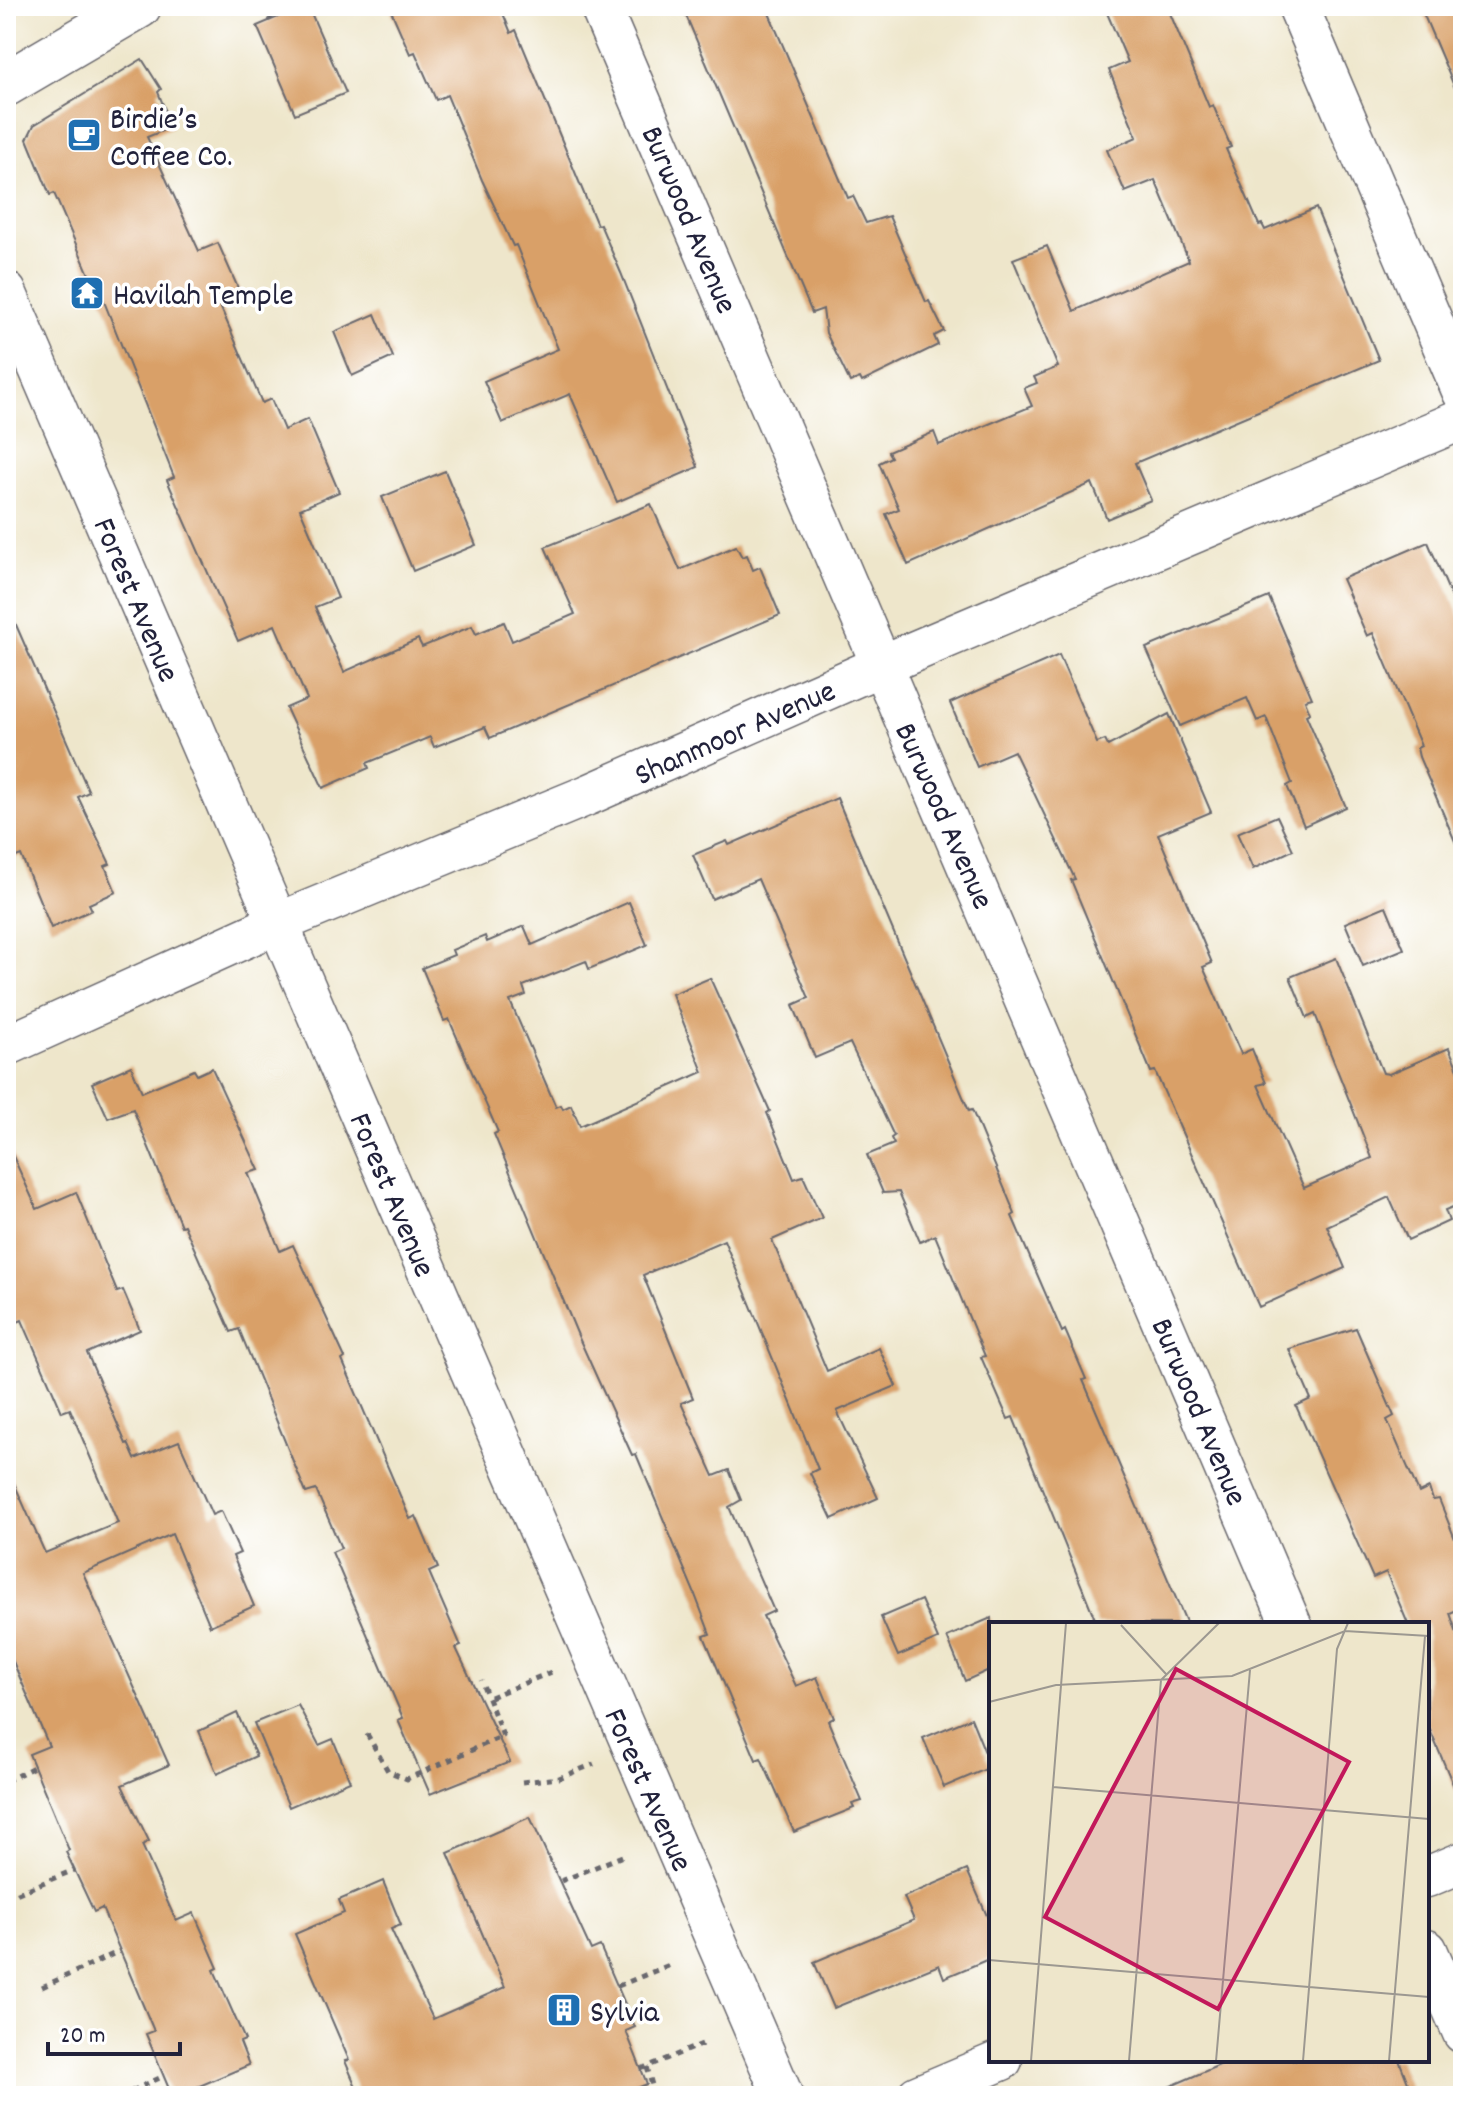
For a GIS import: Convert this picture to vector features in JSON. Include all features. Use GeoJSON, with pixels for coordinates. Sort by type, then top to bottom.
{"type":"FeatureCollection","features":[{"type":"Feature","properties":{"kind":"street"},"geometry":{"type":"LineString","coordinates":[[6,84],[139,6]]}},
{"type":"Feature","properties":{"kind":"street","name":"Burwood Avenue"},"geometry":{"type":"LineString","coordinates":[[600,6],[880,666],[991,915],[1290,1622]]}},
{"type":"Feature","properties":{"kind":"street"},"geometry":{"type":"LineString","coordinates":[[1298,6],[1463,393]]}},
{"type":"Feature","properties":{"kind":"street","name":"Forest Avenue"},"geometry":{"type":"LineString","coordinates":[[6,292],[783,2096]]}},
{"type":"Feature","properties":{"kind":"street","name":"Shanmoor Avenue"},"geometry":{"type":"LineString","coordinates":[[6,1046],[278,923],[588,795],[880,666],[1463,419]]}},
{"type":"Feature","properties":{"kind":"street"},"geometry":{"type":"LineString","coordinates":[[1429,1876],[1463,1862]]}},
{"type":"Feature","properties":{"kind":"street"},"geometry":{"type":"LineString","coordinates":[[1429,1955],[1463,2033]]}},
{"type":"Feature","properties":{"kind":"street"},"geometry":{"type":"LineString","coordinates":[[917,2096],[997,2062]]}},
{"type":"Feature","properties":{"kind":"path"},"geometry":{"type":"LineString","coordinates":[[265,6],[271,20]]}},
{"type":"Feature","properties":{"kind":"path"},"geometry":{"type":"LineString","coordinates":[[490,1697],[591,1654]]}},
{"type":"Feature","properties":{"kind":"path"},"geometry":{"type":"LineString","coordinates":[[367,1734],[388,1771],[407,1779],[503,1736],[481,1680]]}},
{"type":"Feature","properties":{"kind":"path"},"geometry":{"type":"LineString","coordinates":[[522,1782],[559,1778],[632,1747]]}},
{"type":"Feature","properties":{"kind":"path"},"geometry":{"type":"LineString","coordinates":[[6,1781],[34,1767]]}},
{"type":"Feature","properties":{"kind":"path"},"geometry":{"type":"LineString","coordinates":[[561,1881],[625,1855]]}},
{"type":"Feature","properties":{"kind":"path"},"geometry":{"type":"LineString","coordinates":[[6,1898],[74,1870]]}},
{"type":"Feature","properties":{"kind":"path"},"geometry":{"type":"LineString","coordinates":[[42,1987],[120,1951]]}},
{"type":"Feature","properties":{"kind":"path"},"geometry":{"type":"LineString","coordinates":[[618,1986],[672,1964]]}},
{"type":"Feature","properties":{"kind":"path"},"geometry":{"type":"LineString","coordinates":[[655,2096],[644,2068],[705,2043]]}},
{"type":"Feature","properties":{"kind":"path"},"geometry":{"type":"LineString","coordinates":[[121,2096],[164,2076]]}},
{"type":"Feature","properties":{"kind":"building"},"geometry":{"type":"Polygon","coordinates":[[[308,6],[346,93],[295,114],[257,26],[308,6]]]}},
{"type":"Feature","properties":{"kind":"building"},"geometry":{"type":"Polygon","coordinates":[[[389,6],[500,6],[511,33],[516,30],[597,225],[600,224],[698,467],[617,502],[570,394],[502,423],[484,381],[558,349],[516,245],[513,246],[482,180],[447,95],[436,100],[415,52],[410,54],[389,6]]]}},
{"type":"Feature","properties":{"kind":"building"},"geometry":{"type":"Polygon","coordinates":[[[682,6],[766,6],[848,198],[853,196],[866,223],[889,216],[926,302],[929,301],[944,331],[934,336],[938,345],[862,382],[860,378],[850,382],[826,333],[823,309],[812,313],[682,6]]]}},
{"type":"Feature","properties":{"kind":"building"},"geometry":{"type":"Polygon","coordinates":[[[1104,6],[1167,6],[1209,107],[1213,105],[1231,147],[1226,149],[1259,225],[1262,224],[1265,230],[1316,208],[1379,360],[1135,463],[1151,500],[1107,519],[1092,483],[908,565],[886,514],[899,509],[879,463],[891,457],[888,452],[934,432],[939,445],[1032,406],[1024,388],[1037,383],[1034,377],[1058,367],[1013,259],[1047,246],[1074,311],[1189,261],[1155,180],[1125,192],[1107,150],[1137,137],[1109,70],[1128,62],[1104,6]]]}},
{"type":"Feature","properties":{"kind":"building"},"geometry":{"type":"Polygon","coordinates":[[[1420,6],[1463,6],[1463,107],[1420,6]]]}},
{"type":"Feature","properties":{"kind":"building"},"geometry":{"type":"Polygon","coordinates":[[[142,59],[161,89],[158,92],[172,127],[147,137],[199,251],[218,243],[242,297],[220,306],[262,403],[271,399],[284,430],[308,419],[339,492],[300,509],[338,598],[315,607],[344,672],[418,639],[422,647],[472,626],[476,634],[504,622],[512,641],[575,614],[545,547],[651,504],[680,570],[736,546],[742,557],[747,555],[753,570],[760,567],[780,615],[490,738],[485,727],[434,747],[430,737],[367,763],[369,768],[323,788],[286,708],[307,699],[275,625],[238,641],[167,480],[174,477],[97,284],[94,286],[54,193],[50,195],[27,139],[34,125],[142,59]]]}},
{"type":"Feature","properties":{"kind":"building"},"geometry":{"type":"Polygon","coordinates":[[[375,314],[393,357],[352,376],[334,332],[375,314]]]}},
{"type":"Feature","properties":{"kind":"building"},"geometry":{"type":"Polygon","coordinates":[[[445,471],[476,545],[413,571],[382,497],[445,471]]]}},
{"type":"Feature","properties":{"kind":"building"},"geometry":{"type":"Polygon","coordinates":[[[1428,542],[1463,624],[1463,860],[1419,757],[1417,748],[1421,746],[1373,633],[1367,636],[1342,579],[1428,542]]]}},
{"type":"Feature","properties":{"kind":"building"},"geometry":{"type":"Polygon","coordinates":[[[1269,597],[1312,698],[1305,700],[1310,713],[1306,715],[1346,807],[1304,826],[1287,786],[1292,783],[1266,717],[1257,721],[1247,698],[1180,726],[1146,648],[1269,597]]]}},
{"type":"Feature","properties":{"kind":"building"},"geometry":{"type":"Polygon","coordinates":[[[6,602],[89,792],[78,797],[110,864],[105,866],[116,892],[89,904],[92,910],[51,928],[21,855],[6,861],[6,602]]]}},
{"type":"Feature","properties":{"kind":"building"},"geometry":{"type":"Polygon","coordinates":[[[1059,655],[1097,743],[1105,740],[1108,746],[1169,714],[1211,812],[1158,834],[1212,963],[1203,967],[1241,1054],[1252,1049],[1266,1083],[1258,1085],[1304,1188],[1372,1158],[1315,1014],[1307,1018],[1290,977],[1336,958],[1383,1073],[1389,1074],[1449,1048],[1463,1081],[1463,1203],[1445,1210],[1449,1221],[1408,1240],[1389,1197],[1327,1226],[1345,1268],[1259,1307],[1155,1071],[1151,1072],[1071,880],[1075,879],[1014,751],[977,767],[950,703],[1059,655]]]}},
{"type":"Feature","properties":{"kind":"building"},"geometry":{"type":"Polygon","coordinates":[[[837,798],[969,1111],[972,1110],[1015,1214],[1012,1216],[1062,1332],[1065,1330],[1086,1379],[1083,1380],[1186,1622],[1096,1622],[1013,1417],[1008,1419],[981,1357],[985,1356],[935,1235],[920,1242],[899,1192],[883,1193],[867,1155],[894,1144],[891,1138],[894,1136],[850,1043],[815,1058],[793,1005],[809,998],[758,879],[712,899],[693,855],[727,841],[729,845],[837,798]]]}},
{"type":"Feature","properties":{"kind":"building"},"geometry":{"type":"Polygon","coordinates":[[[1277,816],[1293,850],[1253,869],[1237,833],[1277,816]]]}},
{"type":"Feature","properties":{"kind":"building"},"geometry":{"type":"Polygon","coordinates":[[[629,902],[647,945],[589,969],[586,961],[523,986],[526,995],[510,1001],[556,1107],[561,1105],[563,1109],[571,1105],[580,1126],[703,1072],[672,994],[710,978],[770,1111],[767,1113],[794,1179],[803,1176],[822,1218],[772,1240],[827,1371],[879,1348],[896,1386],[837,1411],[878,1498],[832,1519],[810,1473],[818,1469],[724,1240],[643,1275],[693,1398],[681,1403],[714,1476],[729,1470],[741,1500],[729,1507],[774,1611],[763,1616],[796,1686],[817,1677],[834,1718],[828,1721],[862,1801],[852,1804],[854,1808],[794,1832],[761,1758],[756,1760],[704,1636],[710,1634],[694,1592],[636,1454],[632,1455],[579,1338],[494,1134],[498,1132],[449,1019],[444,1021],[422,968],[454,955],[452,950],[485,936],[487,942],[524,926],[532,945],[629,902]]]}},
{"type":"Feature","properties":{"kind":"building"},"geometry":{"type":"Polygon","coordinates":[[[1386,906],[1404,949],[1363,966],[1345,923],[1386,906]]]}},
{"type":"Feature","properties":{"kind":"building"},"geometry":{"type":"Polygon","coordinates":[[[131,1066],[142,1092],[194,1070],[197,1075],[212,1068],[259,1170],[248,1173],[280,1251],[293,1245],[345,1358],[342,1360],[410,1519],[416,1516],[438,1568],[429,1572],[461,1646],[456,1648],[510,1762],[430,1794],[398,1720],[403,1718],[332,1552],[341,1548],[316,1490],[306,1493],[239,1329],[231,1332],[184,1225],[181,1226],[133,1109],[108,1118],[92,1083],[131,1066]]]}},
{"type":"Feature","properties":{"kind":"building"},"geometry":{"type":"Polygon","coordinates":[[[6,1141],[37,1209],[76,1192],[117,1292],[123,1290],[140,1330],[87,1353],[126,1444],[135,1459],[179,1441],[212,1515],[221,1511],[240,1553],[233,1556],[254,1606],[210,1626],[172,1534],[83,1573],[169,1765],[122,1785],[149,1841],[142,1845],[176,1921],[194,1913],[218,1968],[214,1970],[245,2040],[240,2042],[249,2065],[176,2096],[172,2096],[146,2034],[154,2031],[102,1908],[94,1912],[66,1852],[69,1850],[29,1754],[49,1746],[6,1645],[6,1465],[45,1553],[118,1523],[70,1409],[62,1412],[22,1320],[6,1327],[6,1141]]]}},
{"type":"Feature","properties":{"kind":"building"},"geometry":{"type":"Polygon","coordinates":[[[1356,1328],[1394,1416],[1387,1420],[1419,1493],[1429,1488],[1433,1500],[1439,1499],[1463,1559],[1463,1607],[1450,1613],[1463,1652],[1463,1808],[1429,1728],[1429,1622],[1407,1622],[1386,1572],[1373,1578],[1296,1406],[1311,1399],[1289,1349],[1356,1328]]]}},
{"type":"Feature","properties":{"kind":"building"},"geometry":{"type":"Polygon","coordinates":[[[921,1600],[938,1639],[898,1656],[881,1617],[921,1600]]]}},
{"type":"Feature","properties":{"kind":"building"},"geometry":{"type":"Polygon","coordinates":[[[991,1618],[989,1670],[965,1681],[947,1637],[991,1618]]]}},
{"type":"Feature","properties":{"kind":"building"},"geometry":{"type":"Polygon","coordinates":[[[298,1705],[319,1745],[333,1739],[350,1781],[289,1807],[254,1723],[298,1705]]]}},
{"type":"Feature","properties":{"kind":"building"},"geometry":{"type":"Polygon","coordinates":[[[237,1713],[256,1756],[217,1774],[199,1731],[237,1713]]]}},
{"type":"Feature","properties":{"kind":"building"},"geometry":{"type":"Polygon","coordinates":[[[971,1718],[989,1768],[944,1787],[923,1738],[971,1718]]]}},
{"type":"Feature","properties":{"kind":"building"},"geometry":{"type":"Polygon","coordinates":[[[530,1817],[591,1950],[600,1946],[635,2027],[626,2031],[647,2084],[637,2088],[640,2096],[360,2096],[345,2061],[349,2060],[295,1934],[344,1913],[339,1900],[383,1881],[401,1925],[391,1929],[433,2019],[505,1987],[448,1853],[530,1817]]]}},
{"type":"Feature","properties":{"kind":"building"},"geometry":{"type":"Polygon","coordinates":[[[967,1870],[989,1920],[989,1959],[944,1978],[939,1965],[834,2008],[814,1962],[914,1920],[904,1897],[967,1870]]]}},
{"type":"Feature","properties":{"kind":"building"},"geometry":{"type":"Polygon","coordinates":[[[1226,2062],[1400,2062],[1410,2088],[1391,2096],[1148,2096],[1226,2062]]]}},
{"type":"Feature","properties":{"kind":"place","name":"Birdie’s Coffee Co."},"geometry":{"type":"Point","coordinates":[84,135]}},
{"type":"Feature","properties":{"kind":"place","name":"Havilah Temple"},"geometry":{"type":"Point","coordinates":[87,293]}},
{"type":"Feature","properties":{"kind":"place","name":"Sylvia"},"geometry":{"type":"Point","coordinates":[564,2010]}}]}
